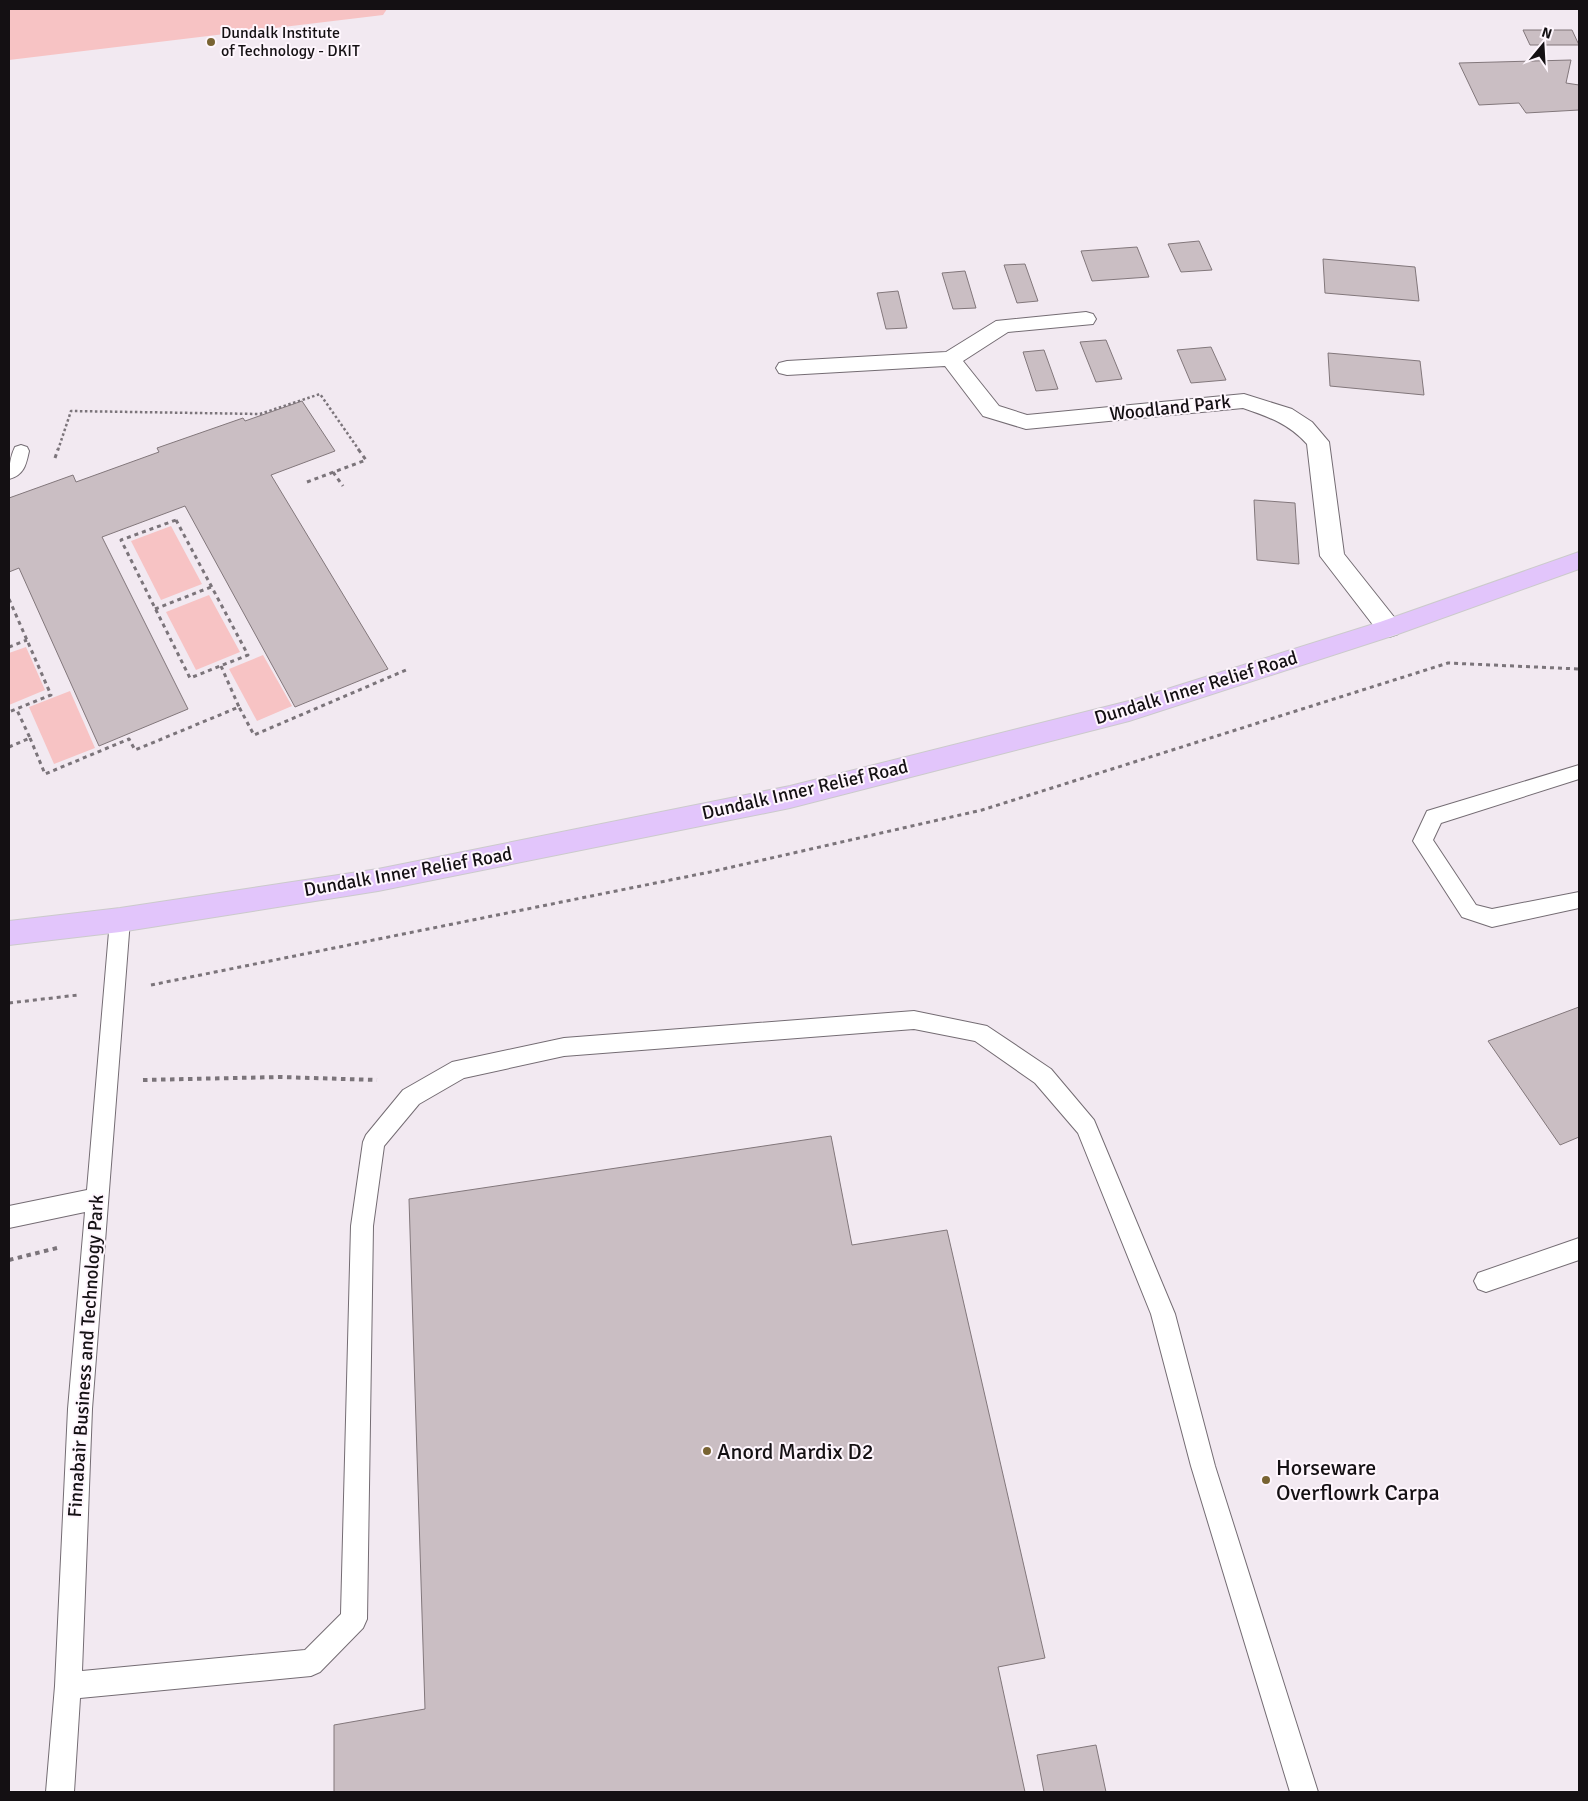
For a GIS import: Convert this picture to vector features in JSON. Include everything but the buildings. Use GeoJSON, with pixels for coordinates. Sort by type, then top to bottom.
{"type":"FeatureCollection","features":[{"type":"Feature","properties":{"kind":"main road","name":"Dundalk Inner Relief Road"},"geometry":{"type":"LineString","coordinates":[[9,933],[120,920],[378,880],[790,797],[1129,711],[1390,628],[1579,560]]}},
{"type":"Feature","properties":{"kind":"street"},"geometry":{"type":"LineString","coordinates":[[787,368],[951,359],[1003,326],[1086,319]]}},
{"type":"Feature","properties":{"kind":"street","name":"Woodland Park"},"geometry":{"type":"LineString","coordinates":[[951,359],[972,390],[990,410],[1026,422],[1244,401],[1284,414],[1304,427],[1318,442],[1332,556],[1390,628]]}},
{"type":"Feature","properties":{"kind":"lane"},"geometry":{"type":"LineString","coordinates":[[9,473],[18,466],[21,451]]}},
{"type":"Feature","properties":{"kind":"lane"},"geometry":{"type":"LineString","coordinates":[[1579,772],[1434,817],[1423,841],[1468,911],[1492,918],[1579,900]]}},
{"type":"Feature","properties":{"kind":"lane","name":"Finnabair Business and Technology Park"},"geometry":{"type":"LineString","coordinates":[[60,1792],[68,1686],[80,1409],[120,920]]}},
{"type":"Feature","properties":{"kind":"lane"},"geometry":{"type":"LineString","coordinates":[[68,1686],[311,1663],[354,1619],[362,1226],[374,1142],[411,1098],[460,1069],[564,1047],[914,1020],[980,1033],[1043,1076],[1086,1127],[1163,1314],[1203,1466],[1304,1792]]}},
{"type":"Feature","properties":{"kind":"lane"},"geometry":{"type":"LineString","coordinates":[[9,1216],[96,1199]]}},
{"type":"Feature","properties":{"kind":"lane"},"geometry":{"type":"LineString","coordinates":[[1486,1281],[1579,1250]]}},
{"type":"Feature","properties":{"kind":"path"},"geometry":{"type":"LineString","coordinates":[[54,464],[71,411],[260,414],[320,394],[366,460],[307,482]]}},
{"type":"Feature","properties":{"kind":"path"},"geometry":{"type":"LineString","coordinates":[[333,472],[343,486]]}},
{"type":"Feature","properties":{"kind":"path"},"geometry":{"type":"LineString","coordinates":[[176,520],[248,655],[190,678],[155,609],[121,540],[176,520]]}},
{"type":"Feature","properties":{"kind":"path"},"geometry":{"type":"LineString","coordinates":[[155,609],[211,587]]}},
{"type":"Feature","properties":{"kind":"path"},"geometry":{"type":"LineString","coordinates":[[9,599],[51,695],[9,712]]}},
{"type":"Feature","properties":{"kind":"path"},"geometry":{"type":"LineString","coordinates":[[9,647],[27,640]]}},
{"type":"Feature","properties":{"kind":"path"},"geometry":{"type":"LineString","coordinates":[[9,1003],[115,991],[237,969],[710,872],[982,810],[1448,663],[1579,670]]}},
{"type":"Feature","properties":{"kind":"path"},"geometry":{"type":"LineString","coordinates":[[220,666],[254,735],[406,670]]}},
{"type":"Feature","properties":{"kind":"path"},"geometry":{"type":"LineString","coordinates":[[16,708],[46,774],[129,739],[135,750],[239,707]]}},
{"type":"Feature","properties":{"kind":"path"},"geometry":{"type":"LineString","coordinates":[[9,747],[30,738]]}},
{"type":"Feature","properties":{"kind":"path"},"geometry":{"type":"LineString","coordinates":[[108,1081],[280,1077],[378,1080]]}},
{"type":"Feature","properties":{"kind":"path"},"geometry":{"type":"LineString","coordinates":[[9,1260],[59,1248],[92,1247]]}},
{"type":"Feature","properties":{"kind":"shaded area"},"geometry":{"type":"Polygon","coordinates":[[[9,9],[387,9],[383,15],[9,60],[9,9]]]}},
{"type":"Feature","properties":{"kind":"shaded area"},"geometry":{"type":"Polygon","coordinates":[[[171,526],[202,584],[161,600],[131,541],[171,526]]]}},
{"type":"Feature","properties":{"kind":"shaded area"},"geometry":{"type":"Polygon","coordinates":[[[209,595],[240,652],[196,670],[166,612],[209,595]]]}},
{"type":"Feature","properties":{"kind":"shaded area"},"geometry":{"type":"Polygon","coordinates":[[[26,647],[45,690],[9,705],[9,653],[26,647]]]}},
{"type":"Feature","properties":{"kind":"shaded area"},"geometry":{"type":"Polygon","coordinates":[[[263,655],[292,706],[257,721],[229,669],[263,655]]]}},
{"type":"Feature","properties":{"kind":"shaded area"},"geometry":{"type":"Polygon","coordinates":[[[70,691],[95,748],[54,764],[29,707],[70,691]]]}},
{"type":"Feature","properties":{"kind":"place","name":"Dundalk Institute of Technology - DKIT"},"geometry":{"type":"Point","coordinates":[211,42]}},
{"type":"Feature","properties":{"kind":"place","name":"Anord Mardix D2"},"geometry":{"type":"Point","coordinates":[707,1451]}},
{"type":"Feature","properties":{"kind":"place","name":"Horseware Overflowrk Carpa"},"geometry":{"type":"Point","coordinates":[1266,1480]}}]}
